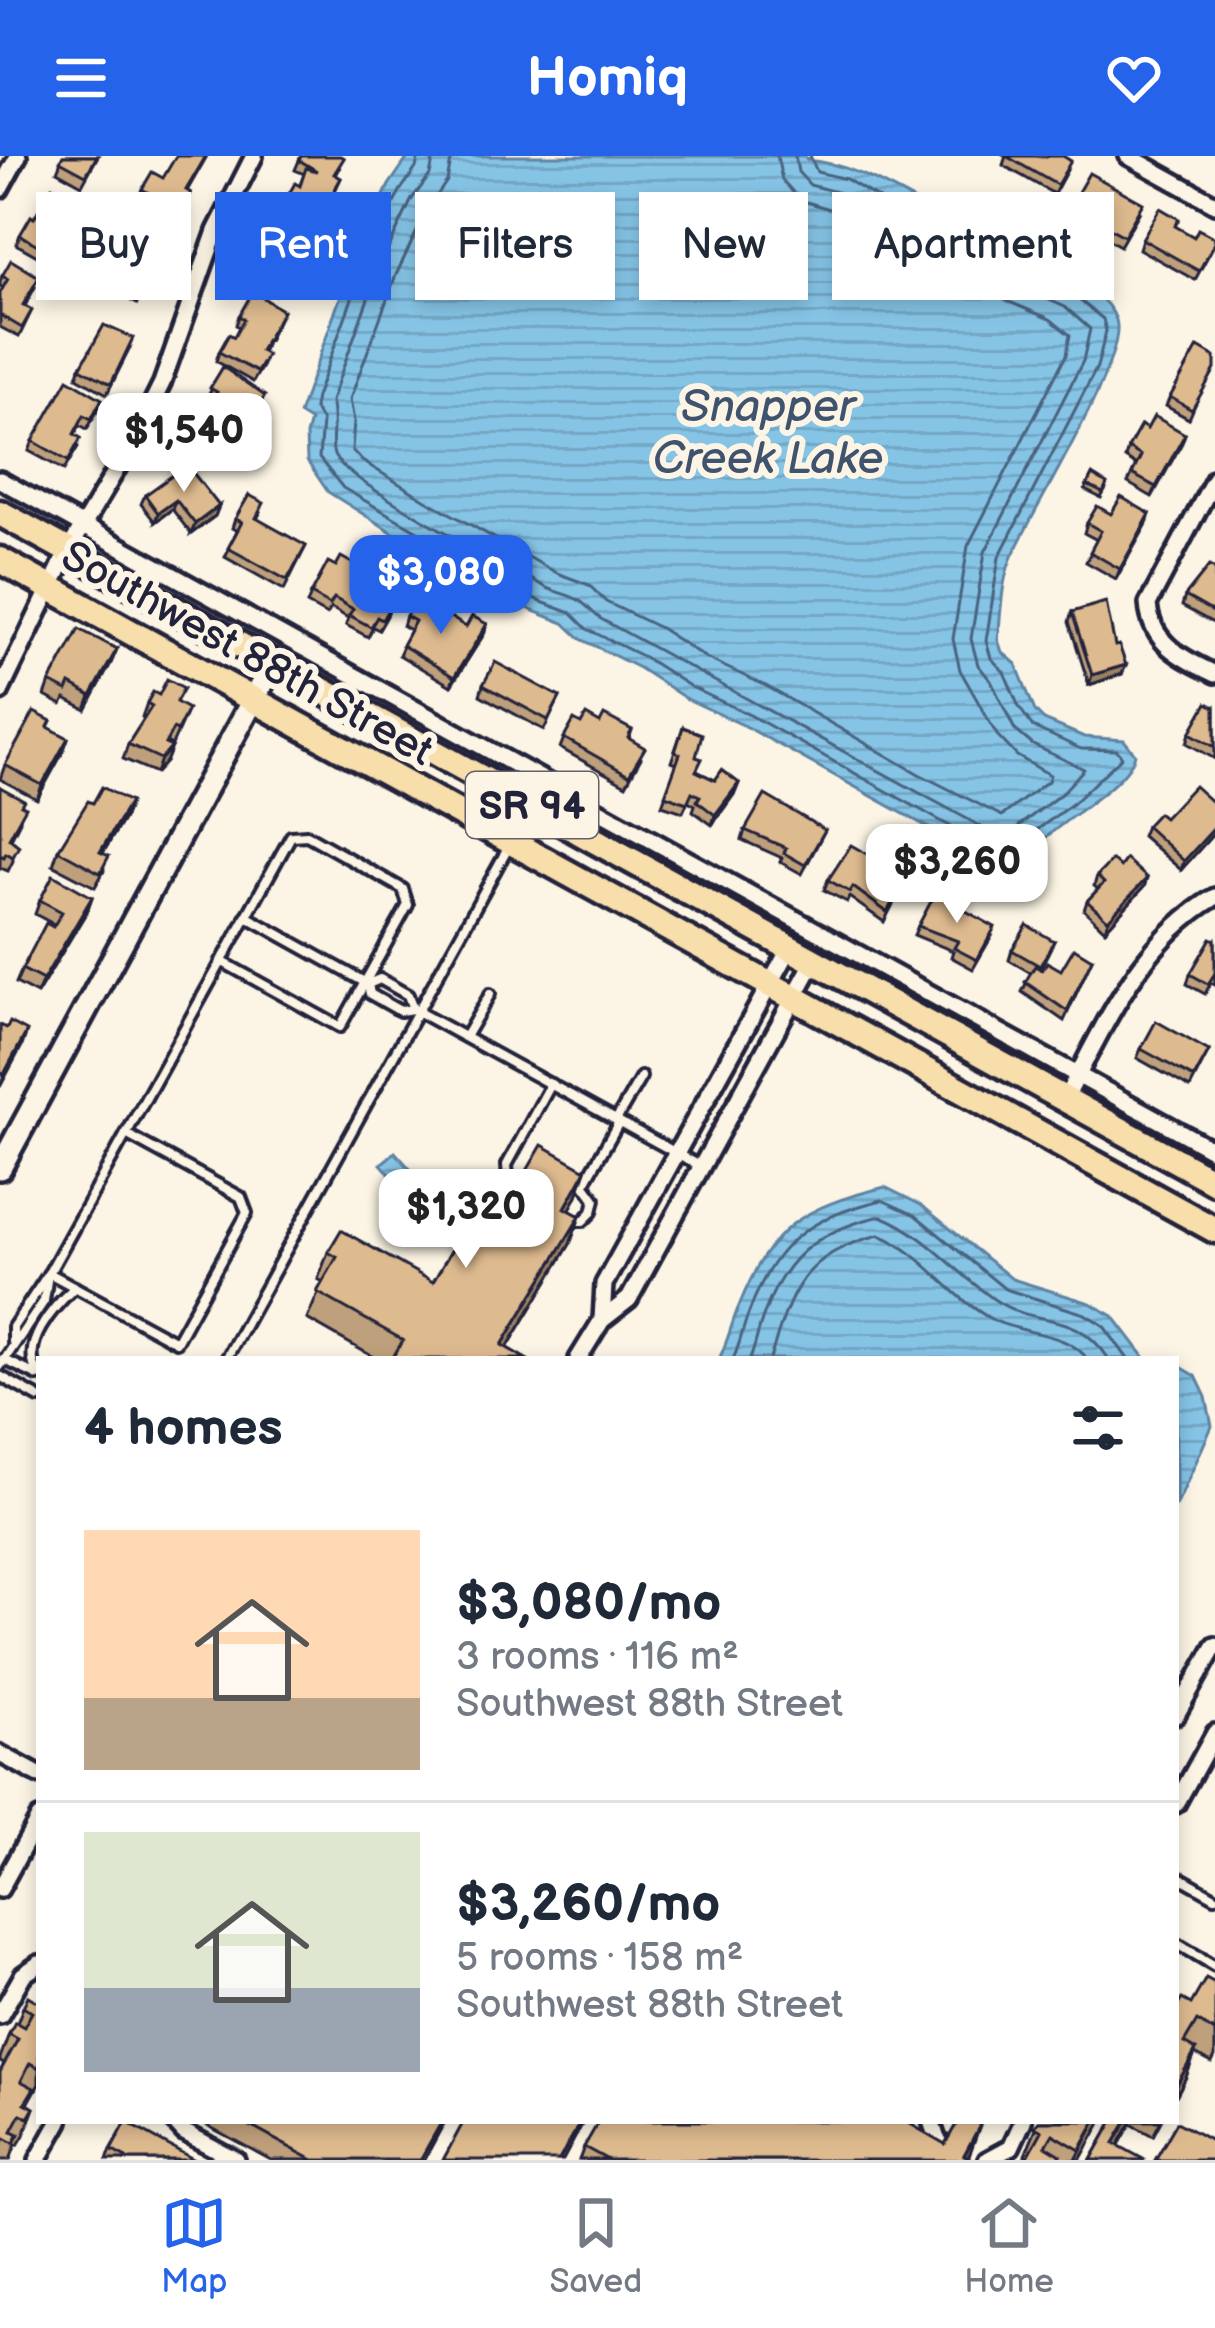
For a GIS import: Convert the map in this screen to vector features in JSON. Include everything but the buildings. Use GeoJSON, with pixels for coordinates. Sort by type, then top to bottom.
{"type":"FeatureCollection","features":[{"type":"Feature","properties":{"kind":"main road","name":"Southwest 88th Street"},"geometry":{"type":"LineString","coordinates":[[0,513],[1215,1182]]}},
{"type":"Feature","properties":{"kind":"main road","name":"Southwest 88th Street"},"geometry":{"type":"LineString","coordinates":[[0,560],[1215,1229]]}},
{"type":"Feature","properties":{"kind":"main road"},"geometry":{"type":"LineString","coordinates":[[1065,1099],[1068,1136],[1076,1153]]}},
{"type":"Feature","properties":{"kind":"street"},"geometry":{"type":"LineString","coordinates":[[0,189],[18,156]]}},
{"type":"Feature","properties":{"kind":"street"},"geometry":{"type":"LineString","coordinates":[[0,692],[68,551],[162,383],[216,231],[254,156]]}},
{"type":"Feature","properties":{"kind":"street"},"geometry":{"type":"LineString","coordinates":[[1128,156],[1215,204]]}},
{"type":"Feature","properties":{"kind":"street"},"geometry":{"type":"LineString","coordinates":[[1215,478],[1148,604],[1162,642],[1215,674]]}},
{"type":"Feature","properties":{"kind":"street","name":"Southwest 88th Street"},"geometry":{"type":"LineString","coordinates":[[0,480],[1215,1151]]}},
{"type":"Feature","properties":{"kind":"street"},"geometry":{"type":"LineString","coordinates":[[4,1152],[273,663]]}},
{"type":"Feature","properties":{"kind":"street"},"geometry":{"type":"LineString","coordinates":[[1065,1099],[1149,952],[1184,915],[1215,897]]}},
{"type":"Feature","properties":{"kind":"street"},"geometry":{"type":"LineString","coordinates":[[602,1320],[604,1284],[790,948]]}},
{"type":"Feature","properties":{"kind":"street"},"geometry":{"type":"LineString","coordinates":[[580,1356],[602,1320],[629,1299],[814,961]]}},
{"type":"Feature","properties":{"kind":"street"},"geometry":{"type":"LineString","coordinates":[[1179,1710],[1215,1646]]}},
{"type":"Feature","properties":{"kind":"street"},"geometry":{"type":"LineString","coordinates":[[1179,1799],[1215,1733]]}},
{"type":"Feature","properties":{"kind":"street"},"geometry":{"type":"LineString","coordinates":[[3,1762],[36,1774]]}},
{"type":"Feature","properties":{"kind":"street"},"geometry":{"type":"LineString","coordinates":[[0,1889],[36,1823]]}},
{"type":"Feature","properties":{"kind":"street"},"geometry":{"type":"LineString","coordinates":[[9,2009],[23,1975],[36,1966]]}},
{"type":"Feature","properties":{"kind":"street"},"geometry":{"type":"LineString","coordinates":[[38,2160],[58,2124]]}},
{"type":"Feature","properties":{"kind":"street"},"geometry":{"type":"LineString","coordinates":[[932,2124],[947,2151]]}},
{"type":"Feature","properties":{"kind":"street"},"geometry":{"type":"LineString","coordinates":[[987,2160],[1011,2147],[1022,2124]]}},
{"type":"Feature","properties":{"kind":"street"},"geometry":{"type":"LineString","coordinates":[[179,2127],[236,2160]]}},
{"type":"Feature","properties":{"kind":"lane"},"geometry":{"type":"LineString","coordinates":[[36,1374],[2,1363],[44,1300],[49,1273],[246,916],[291,836],[307,835],[404,889],[408,905],[340,1027],[221,962]]}},
{"type":"Feature","properties":{"kind":"lane"},"geometry":{"type":"LineString","coordinates":[[228,1356],[511,842]]}},
{"type":"Feature","properties":{"kind":"lane"},"geometry":{"type":"LineString","coordinates":[[246,916],[366,983],[370,994],[400,1011],[416,1010],[701,1167]]}},
{"type":"Feature","properties":{"kind":"lane"},"geometry":{"type":"LineString","coordinates":[[366,983],[380,980],[408,995],[416,1010]]}},
{"type":"Feature","properties":{"kind":"lane"},"geometry":{"type":"LineString","coordinates":[[465,1037],[490,994]]}},
{"type":"Feature","properties":{"kind":"lane"},"geometry":{"type":"LineString","coordinates":[[584,1184],[640,1077]]}},
{"type":"Feature","properties":{"kind":"lane"},"geometry":{"type":"LineString","coordinates":[[513,1188],[507,1165],[551,1084]]}},
{"type":"Feature","properties":{"kind":"lane"},"geometry":{"type":"LineString","coordinates":[[49,1273],[176,1342],[248,1213],[242,1197],[126,1134]]}},
{"type":"Feature","properties":{"kind":"lane"},"geometry":{"type":"LineString","coordinates":[[517,1147],[532,1155]]}},
{"type":"Feature","properties":{"kind":"lane"},"geometry":{"type":"LineString","coordinates":[[564,1219],[579,1222],[592,1212],[596,1199],[573,1178]]}},
{"type":"Feature","properties":{"kind":"lane"},"geometry":{"type":"LineString","coordinates":[[36,1371],[31,1351],[55,1307],[74,1287]]}},
{"type":"Feature","properties":{"kind":"lane"},"geometry":{"type":"LineString","coordinates":[[0,1376],[36,1396]]}},
{"type":"Feature","properties":{"kind":"lane"},"geometry":{"type":"LineString","coordinates":[[1179,1877],[1215,1897]]}},
{"type":"Feature","properties":{"kind":"lane"},"geometry":{"type":"LineString","coordinates":[[1179,1945],[1215,1966]]}},
{"type":"Feature","properties":{"kind":"water","name":"Snapper Creek Lake"},"geometry":{"type":"Polygon","coordinates":[[[409,156],[804,156],[851,170],[899,192],[832,192],[832,300],[1103,300],[1116,320],[1108,367],[1011,559],[998,640],[1002,652],[1016,664],[1035,711],[1044,720],[1084,737],[1124,740],[1135,754],[1121,777],[1048,835],[1023,869],[991,870],[967,849],[745,726],[685,698],[581,639],[564,623],[533,611],[403,539],[328,492],[307,461],[310,421],[299,414],[339,300],[391,300],[389,185],[409,156]]]}},
{"type":"Feature","properties":{"kind":"water"},"geometry":{"type":"Polygon","coordinates":[[[395,1152],[437,1199],[423,1212],[381,1164],[395,1152]]]}},
{"type":"Feature","properties":{"kind":"water"},"geometry":{"type":"Polygon","coordinates":[[[885,1187],[921,1205],[1012,1279],[1090,1303],[1113,1316],[1144,1356],[720,1356],[764,1256],[793,1224],[831,1203],[885,1187]]]}},
{"type":"Feature","properties":{"kind":"water"},"geometry":{"type":"Polygon","coordinates":[[[1179,1366],[1196,1376],[1212,1426],[1179,1500],[1179,1366]]]}}]}
